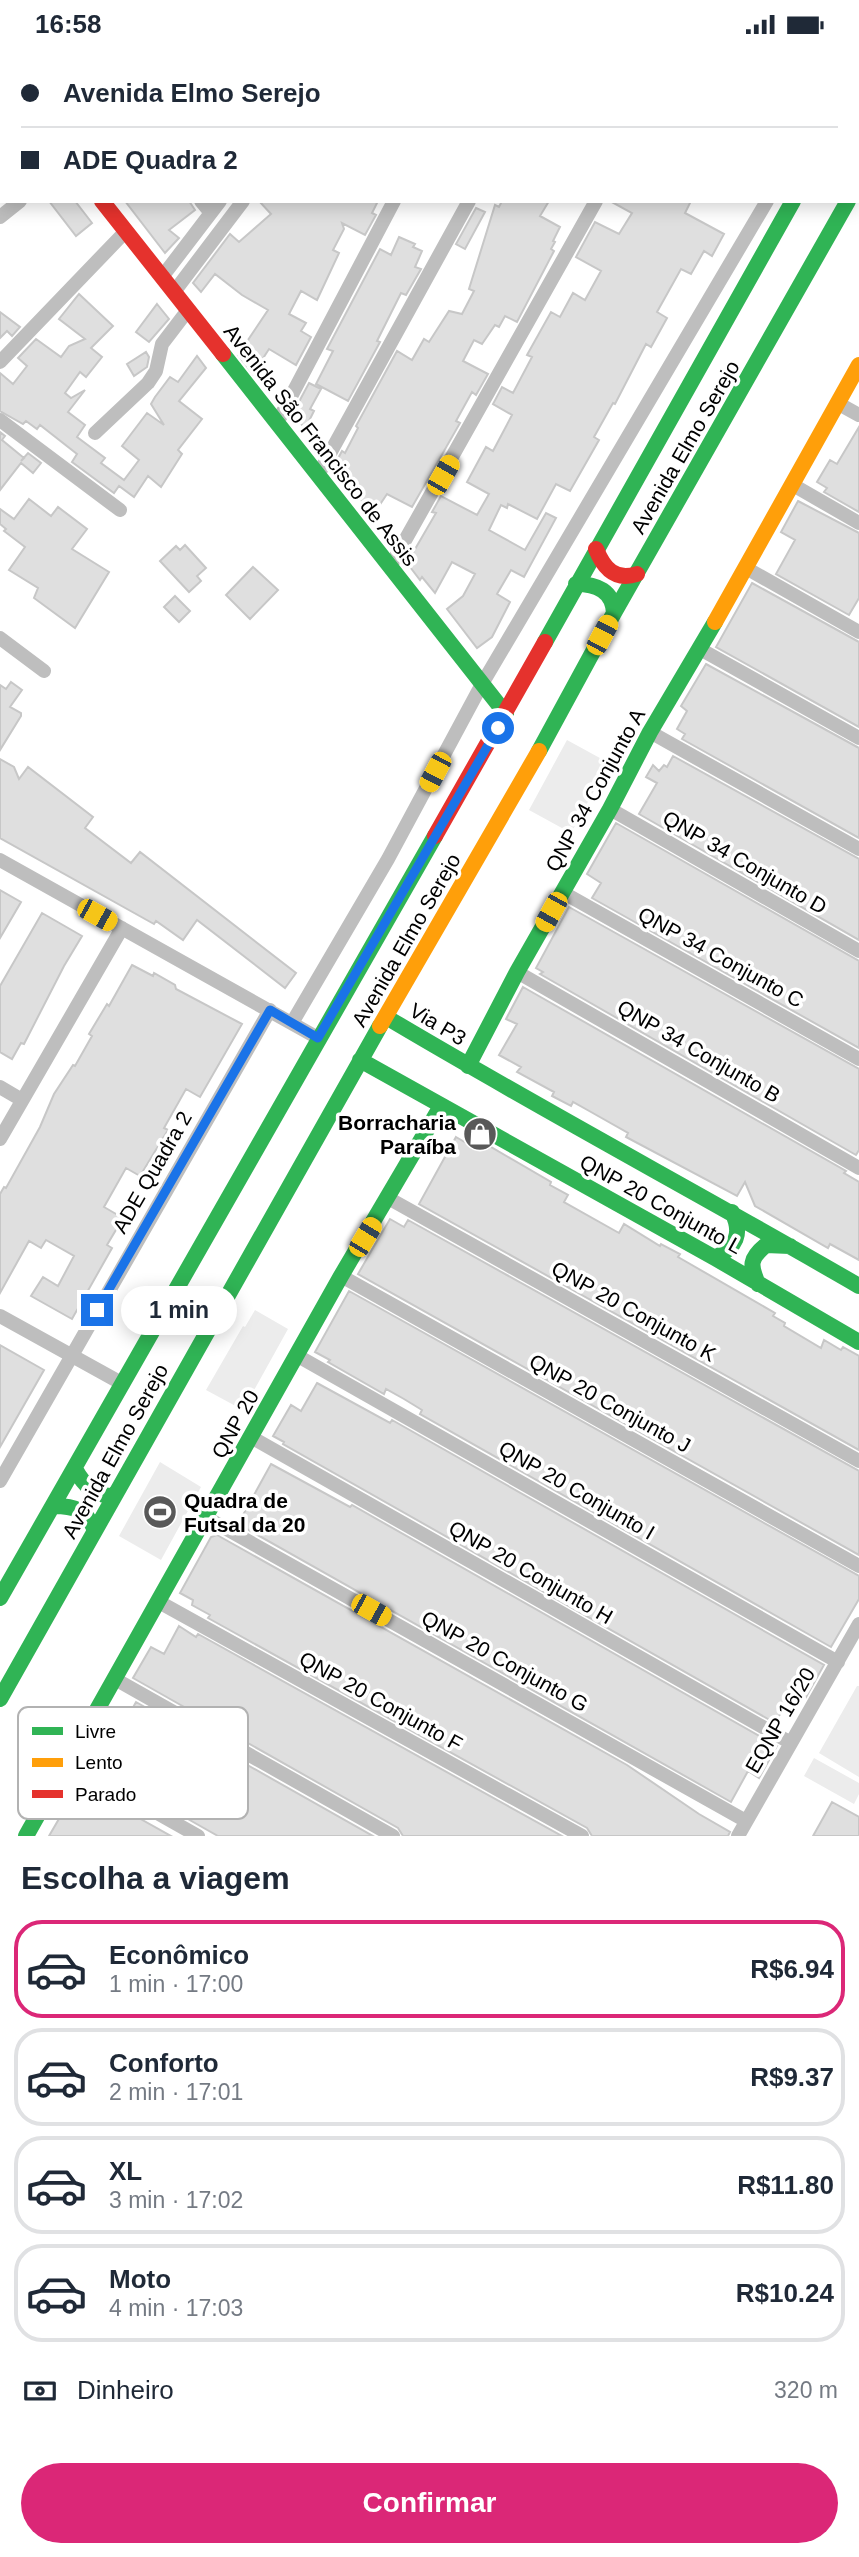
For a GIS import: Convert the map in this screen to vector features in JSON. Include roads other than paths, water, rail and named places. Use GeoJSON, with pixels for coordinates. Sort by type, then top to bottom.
{"type":"FeatureCollection","features":[{"type":"Feature","properties":{"kind":"street"},"geometry":{"type":"LineString","coordinates":[[0,217],[18,203]]}},
{"type":"Feature","properties":{"kind":"street","name":"Avenida São Francisco de Assis"},"geometry":{"type":"LineString","coordinates":[[104,203],[506,715]]}},
{"type":"Feature","properties":{"kind":"street"},"geometry":{"type":"LineString","coordinates":[[203,203],[211,213]]}},
{"type":"Feature","properties":{"kind":"street"},"geometry":{"type":"LineString","coordinates":[[162,277],[218,203]]}},
{"type":"Feature","properties":{"kind":"street"},"geometry":{"type":"LineString","coordinates":[[174,292],[241,203]]}},
{"type":"Feature","properties":{"kind":"street"},"geometry":{"type":"LineString","coordinates":[[277,423],[393,203]]}},
{"type":"Feature","properties":{"kind":"street"},"geometry":{"type":"LineString","coordinates":[[318,475],[468,203]]}},
{"type":"Feature","properties":{"kind":"street"},"geometry":{"type":"LineString","coordinates":[[390,567],[595,203]]}},
{"type":"Feature","properties":{"kind":"street"},"geometry":{"type":"LineString","coordinates":[[292,1023],[388,859],[482,684],[766,203]]}},
{"type":"Feature","properties":{"kind":"street","name":"Avenida Elmo Serejo"},"geometry":{"type":"LineString","coordinates":[[0,1598],[318,1038],[506,715],[576,584],[792,203]]}},
{"type":"Feature","properties":{"kind":"street","name":"Avenida Elmo Serejo"},"geometry":{"type":"LineString","coordinates":[[0,1699],[360,1060],[532,765],[614,613],[847,203]]}},
{"type":"Feature","properties":{"kind":"street"},"geometry":{"type":"LineString","coordinates":[[0,362],[125,231]]}},
{"type":"Feature","properties":{"kind":"street"},"geometry":{"type":"LineString","coordinates":[[96,433],[148,383],[156,371],[162,344],[188,310]]}},
{"type":"Feature","properties":{"kind":"street","name":"QNP 34 Conjunto A"},"geometry":{"type":"LineString","coordinates":[[468,1066],[650,732],[700,649],[859,365]]}},
{"type":"Feature","properties":{"kind":"street"},"geometry":{"type":"LineString","coordinates":[[839,404],[859,415]]}},
{"type":"Feature","properties":{"kind":"street"},"geometry":{"type":"LineString","coordinates":[[0,420],[120,510]]}},
{"type":"Feature","properties":{"kind":"street"},"geometry":{"type":"LineString","coordinates":[[793,485],[859,523]]}},
{"type":"Feature","properties":{"kind":"street"},"geometry":{"type":"LineString","coordinates":[[596,549],[607,571],[628,578],[637,574]]}},
{"type":"Feature","properties":{"kind":"street"},"geometry":{"type":"LineString","coordinates":[[746,568],[859,632]]}},
{"type":"Feature","properties":{"kind":"street"},"geometry":{"type":"LineString","coordinates":[[576,584],[600,586],[609,593],[614,603],[614,613]]}},
{"type":"Feature","properties":{"kind":"street"},"geometry":{"type":"LineString","coordinates":[[0,638],[44,671]]}},
{"type":"Feature","properties":{"kind":"street"},"geometry":{"type":"LineString","coordinates":[[700,649],[859,738]]}},
{"type":"Feature","properties":{"kind":"street"},"geometry":{"type":"LineString","coordinates":[[650,732],[859,849]]}},
{"type":"Feature","properties":{"kind":"street","name":"QNP 34 Conjunto D"},"geometry":{"type":"LineString","coordinates":[[610,809],[859,951]]}},
{"type":"Feature","properties":{"kind":"street"},"geometry":{"type":"LineString","coordinates":[[0,860],[318,1038]]}},
{"type":"Feature","properties":{"kind":"street","name":"QNP 34 Conjunto C"},"geometry":{"type":"LineString","coordinates":[[562,892],[859,1059]]}},
{"type":"Feature","properties":{"kind":"street"},"geometry":{"type":"LineString","coordinates":[[0,1139],[122,928]]}},
{"type":"Feature","properties":{"kind":"street","name":"QNP 34 Conjunto B"},"geometry":{"type":"LineString","coordinates":[[517,972],[859,1168]]}},
{"type":"Feature","properties":{"kind":"street","name":"ADE Quadra 2"},"geometry":{"type":"LineString","coordinates":[[0,1481],[270,1010]]}},
{"type":"Feature","properties":{"kind":"street","name":"Via P3"},"geometry":{"type":"LineString","coordinates":[[386,1017],[468,1066]]}},
{"type":"Feature","properties":{"kind":"street"},"geometry":{"type":"LineString","coordinates":[[360,1060],[441,1106]]}},
{"type":"Feature","properties":{"kind":"street"},"geometry":{"type":"LineString","coordinates":[[468,1066],[732,1212],[859,1286]]}},
{"type":"Feature","properties":{"kind":"street"},"geometry":{"type":"LineString","coordinates":[[0,1087],[22,1100]]}},
{"type":"Feature","properties":{"kind":"street","name":"QNP 20"},"geometry":{"type":"LineString","coordinates":[[99,1707],[296,1355],[441,1106]]}},
{"type":"Feature","properties":{"kind":"street","name":"QNP 20 Conjunto L"},"geometry":{"type":"LineString","coordinates":[[441,1106],[715,1258],[859,1342]]}},
{"type":"Feature","properties":{"kind":"street","name":"QNP 20 Conjunto K"},"geometry":{"type":"LineString","coordinates":[[388,1198],[859,1461]]}},
{"type":"Feature","properties":{"kind":"street"},"geometry":{"type":"LineString","coordinates":[[715,1258],[733,1246],[739,1234],[732,1212]]}},
{"type":"Feature","properties":{"kind":"street"},"geometry":{"type":"LineString","coordinates":[[758,1284],[751,1268],[755,1254],[766,1245],[791,1246]]}},
{"type":"Feature","properties":{"kind":"street","name":"QNP 20 Conjunto J"},"geometry":{"type":"LineString","coordinates":[[341,1276],[859,1566]]}},
{"type":"Feature","properties":{"kind":"street"},"geometry":{"type":"LineString","coordinates":[[0,1315],[123,1384]]}},
{"type":"Feature","properties":{"kind":"street","name":"QNP 20 Conjunto I"},"geometry":{"type":"LineString","coordinates":[[296,1355],[838,1662]]}},
{"type":"Feature","properties":{"kind":"street","name":"QNP 20 Conjunto H"},"geometry":{"type":"LineString","coordinates":[[251,1437],[791,1743]]}},
{"type":"Feature","properties":{"kind":"street"},"geometry":{"type":"LineString","coordinates":[[75,1469],[91,1491],[103,1496],[114,1496]]}},
{"type":"Feature","properties":{"kind":"street"},"geometry":{"type":"LineString","coordinates":[[54,1506],[73,1506],[88,1514],[95,1530]]}},
{"type":"Feature","properties":{"kind":"street","name":"QNP 20 Conjunto G"},"geometry":{"type":"LineString","coordinates":[[206,1518],[747,1821]]}},
{"type":"Feature","properties":{"kind":"street","name":"QNP 20 Conjunto F"},"geometry":{"type":"LineString","coordinates":[[159,1602],[582,1836]]}},
{"type":"Feature","properties":{"kind":"street","name":"EQNP 16/20"},"geometry":{"type":"LineString","coordinates":[[738,1836],[859,1624]]}},
{"type":"Feature","properties":{"kind":"street"},"geometry":{"type":"LineString","coordinates":[[115,1679],[165,1707]]}},
{"type":"Feature","properties":{"kind":"street"},"geometry":{"type":"LineString","coordinates":[[248,1754],[393,1836]]}},
{"type":"Feature","properties":{"kind":"street","name":"QNP 20"},"geometry":{"type":"LineString","coordinates":[[26,1836],[35,1819]]}},
{"type":"Feature","properties":{"kind":"street"},"geometry":{"type":"LineString","coordinates":[[168,1819],[198,1836]]}},
{"type":"Feature","properties":{"kind":"place","name":"Borracharia Paraíba"},"geometry":{"type":"Point","coordinates":[480,1134]}},
{"type":"Feature","properties":{"kind":"place","name":"Quadra de Futsal da 20"},"geometry":{"type":"Point","coordinates":[160,1512]}}]}
